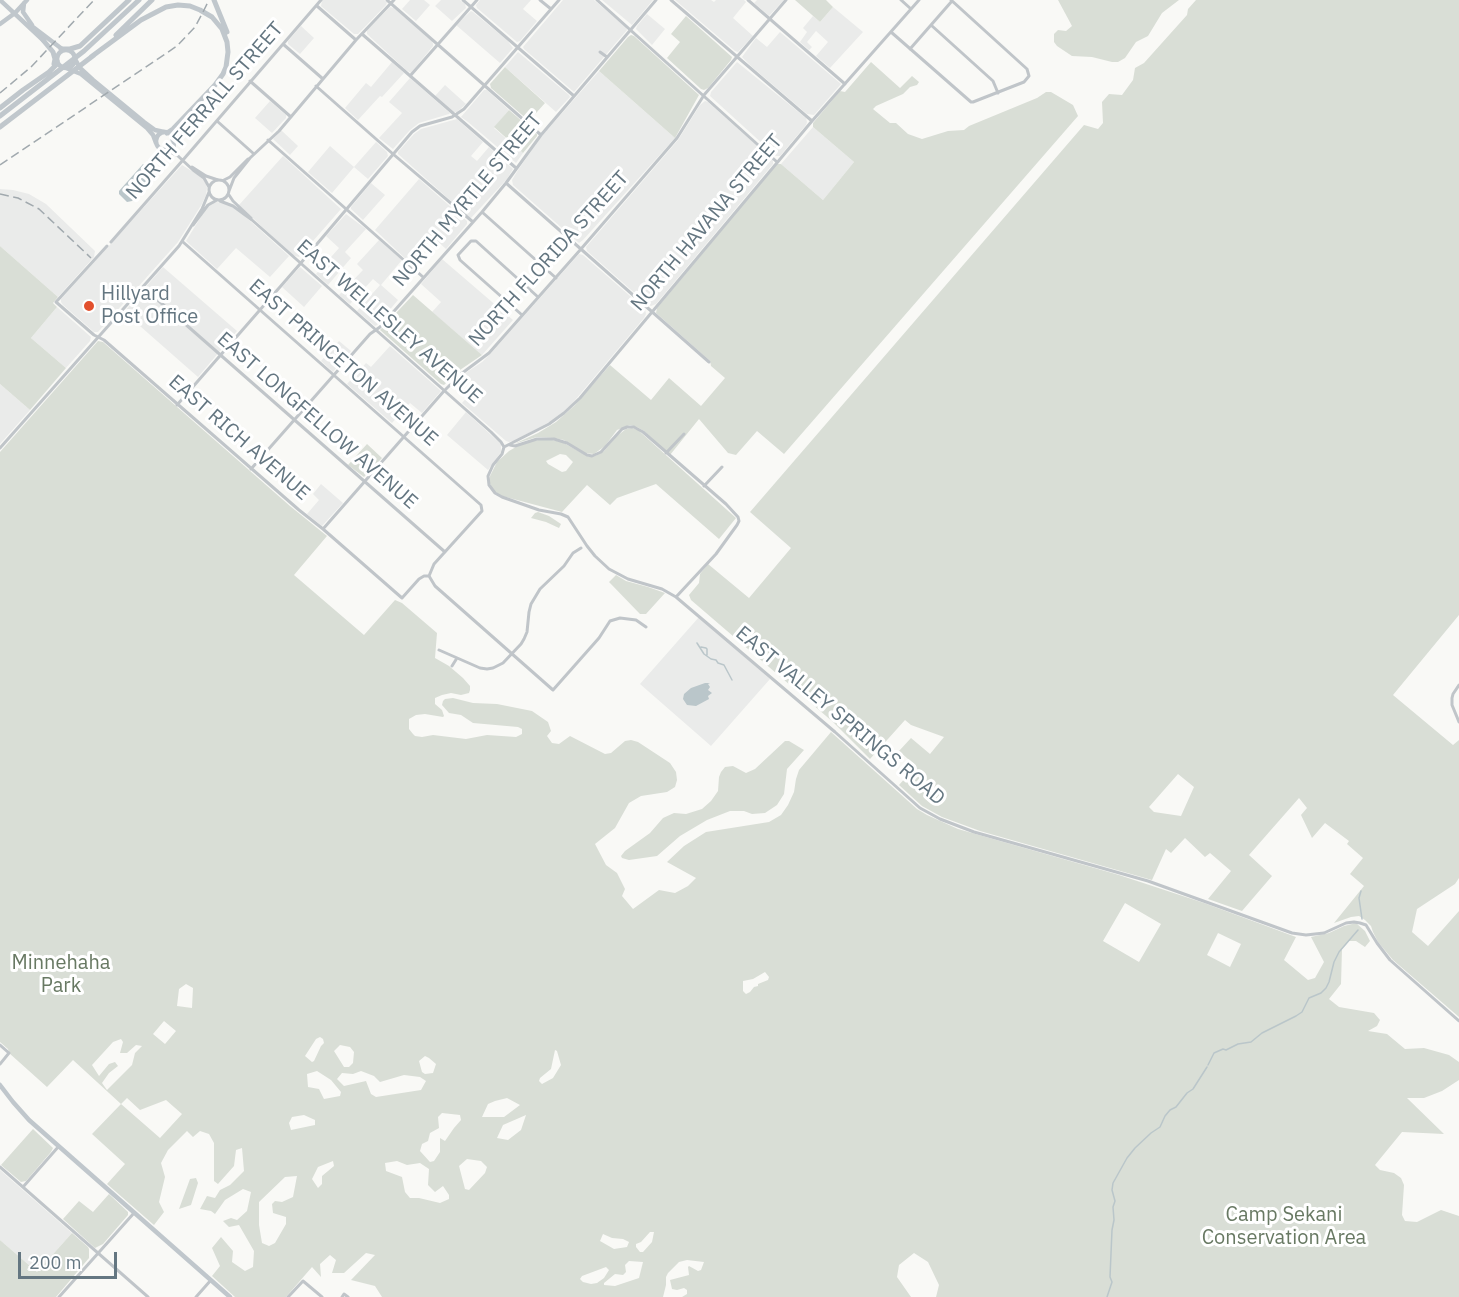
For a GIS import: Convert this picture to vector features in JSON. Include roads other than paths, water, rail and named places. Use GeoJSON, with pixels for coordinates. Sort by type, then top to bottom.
{"type":"FeatureCollection","features":[{"type":"Feature","properties":{"kind":"highway"},"geometry":{"type":"LineString","coordinates":[[65,50],[76,50],[83,45],[129,0]]}},
{"type":"Feature","properties":{"kind":"highway"},"geometry":{"type":"LineString","coordinates":[[0,116],[84,51],[139,0]]}},
{"type":"Feature","properties":{"kind":"highway"},"geometry":{"type":"LineString","coordinates":[[91,57],[152,0]]}},
{"type":"Feature","properties":{"kind":"highway"},"geometry":{"type":"LineString","coordinates":[[173,141],[180,126],[218,86],[228,69],[231,56],[229,40],[215,3]]}},
{"type":"Feature","properties":{"kind":"highway"},"geometry":{"type":"LineString","coordinates":[[0,127],[141,20],[160,9],[178,5],[195,8],[212,17],[222,29],[227,42],[226,68],[215,85],[181,121],[171,131],[163,132]]}},
{"type":"Feature","properties":{"kind":"highway"},"geometry":{"type":"LineString","coordinates":[[42,77],[55,60],[52,49],[43,40]]}},
{"type":"Feature","properties":{"kind":"highway"},"geometry":{"type":"LineString","coordinates":[[0,108],[52,69],[57,59]]}},
{"type":"Feature","properties":{"kind":"main road"},"geometry":{"type":"LineString","coordinates":[[0,0],[55,52],[59,65],[83,76],[147,128],[159,148],[163,150],[170,148],[173,141],[171,135],[144,122],[80,68],[73,54],[15,13]]}},
{"type":"Feature","properties":{"kind":"main road"},"geometry":{"type":"LineString","coordinates":[[0,25],[26,1]]}},
{"type":"Feature","properties":{"kind":"main road"},"geometry":{"type":"LineString","coordinates":[[26,1],[23,12],[33,27]]}},
{"type":"Feature","properties":{"kind":"main road"},"geometry":{"type":"LineString","coordinates":[[0,25],[14,19],[27,24]]}},
{"type":"Feature","properties":{"kind":"main road"},"geometry":{"type":"LineString","coordinates":[[57,59],[60,52],[65,50]]}},
{"type":"Feature","properties":{"kind":"main road"},"geometry":{"type":"LineString","coordinates":[[66,68],[71,66],[75,59]]}},
{"type":"Feature","properties":{"kind":"main road"},"geometry":{"type":"LineString","coordinates":[[156,143],[157,137],[163,132]]}},
{"type":"Feature","properties":{"kind":"main road"},"geometry":{"type":"LineString","coordinates":[[0,1084],[22,1113],[230,1297]]}},
{"type":"Feature","properties":{"kind":"street","name":"NORTH FERRALL STREET"},"geometry":{"type":"LineString","coordinates":[[111,242],[321,0]]}},
{"type":"Feature","properties":{"kind":"street"},"geometry":{"type":"LineString","coordinates":[[387,0],[393,2],[541,135]]}},
{"type":"Feature","properties":{"kind":"street"},"geometry":{"type":"LineString","coordinates":[[463,0],[574,96]]}},
{"type":"Feature","properties":{"kind":"street"},"geometry":{"type":"LineString","coordinates":[[410,76],[477,0]]}},
{"type":"Feature","properties":{"kind":"street"},"geometry":{"type":"LineString","coordinates":[[540,0],[551,9]]}},
{"type":"Feature","properties":{"kind":"street"},"geometry":{"type":"LineString","coordinates":[[177,405],[417,128],[455,116],[464,109],[560,0]]}},
{"type":"Feature","properties":{"kind":"street"},"geometry":{"type":"LineString","coordinates":[[597,0],[777,162]]}},
{"type":"Feature","properties":{"kind":"street","name":"NORTH MYRTLE STREET"},"geometry":{"type":"LineString","coordinates":[[251,469],[482,212],[541,135],[657,0]]}},
{"type":"Feature","properties":{"kind":"street"},"geometry":{"type":"LineString","coordinates":[[671,0],[812,121]]}},
{"type":"Feature","properties":{"kind":"street"},"geometry":{"type":"LineString","coordinates":[[748,0],[845,84]]}},
{"type":"Feature","properties":{"kind":"street","name":"NORTH FLORIDA STREET"},"geometry":{"type":"LineString","coordinates":[[323,529],[444,391],[461,374],[489,353],[556,278],[677,138],[704,95],[786,0]]}},
{"type":"Feature","properties":{"kind":"street"},"geometry":{"type":"LineString","coordinates":[[901,0],[911,9]]}},
{"type":"Feature","properties":{"kind":"street","name":"NORTH HAVANA STREET"},"geometry":{"type":"LineString","coordinates":[[504,447],[544,427],[569,409],[585,393],[777,162],[919,0]]}},
{"type":"Feature","properties":{"kind":"street"},"geometry":{"type":"LineString","coordinates":[[891,32],[968,101],[973,102],[998,93],[1024,82],[1029,76],[1027,69],[951,0],[910,49]]}},
{"type":"Feature","properties":{"kind":"street"},"geometry":{"type":"LineString","coordinates":[[0,448],[183,242],[202,209],[211,184],[229,178],[279,130],[356,40],[393,2]]}},
{"type":"Feature","properties":{"kind":"street"},"geometry":{"type":"LineString","coordinates":[[316,6],[356,40]]}},
{"type":"Feature","properties":{"kind":"street"},"geometry":{"type":"LineString","coordinates":[[931,25],[993,81],[998,93]]}},
{"type":"Feature","properties":{"kind":"street"},"geometry":{"type":"LineString","coordinates":[[362,34],[516,168]]}},
{"type":"Feature","properties":{"kind":"street"},"geometry":{"type":"LineString","coordinates":[[283,44],[323,79]]}},
{"type":"Feature","properties":{"kind":"street"},"geometry":{"type":"LineString","coordinates":[[600,52],[607,57]]}},
{"type":"Feature","properties":{"kind":"street"},"geometry":{"type":"LineString","coordinates":[[250,81],[291,117]]}},
{"type":"Feature","properties":{"kind":"street"},"geometry":{"type":"LineString","coordinates":[[316,86],[473,222]]}},
{"type":"Feature","properties":{"kind":"street"},"geometry":{"type":"LineString","coordinates":[[217,121],[254,154]]}},
{"type":"Feature","properties":{"kind":"street"},"geometry":{"type":"LineString","coordinates":[[268,140],[423,277]]}},
{"type":"Feature","properties":{"kind":"street"},"geometry":{"type":"LineString","coordinates":[[173,141],[174,150],[178,156]]}},
{"type":"Feature","properties":{"kind":"street"},"geometry":{"type":"LineString","coordinates":[[163,150],[178,156],[206,176],[227,184],[229,192]]}},
{"type":"Feature","properties":{"kind":"street"},"geometry":{"type":"LineString","coordinates":[[191,226],[208,205],[226,198],[234,178],[250,158]]}},
{"type":"Feature","properties":{"kind":"street"},"geometry":{"type":"LineString","coordinates":[[188,164],[205,180],[211,197],[219,200]]}},
{"type":"Feature","properties":{"kind":"street"},"geometry":{"type":"LineString","coordinates":[[506,183],[710,362]]}},
{"type":"Feature","properties":{"kind":"street","name":"EAST WELLESLEY AVENUE"},"geometry":{"type":"LineString","coordinates":[[229,192],[234,202],[252,220],[497,437],[504,447]]}},
{"type":"Feature","properties":{"kind":"street","name":"EAST WELLESLEY AVENUE"},"geometry":{"type":"LineString","coordinates":[[219,200],[233,206],[252,220]]}},
{"type":"Feature","properties":{"kind":"street"},"geometry":{"type":"LineString","coordinates":[[482,212],[556,278]]}},
{"type":"Feature","properties":{"kind":"street"},"geometry":{"type":"LineString","coordinates":[[522,315],[460,260],[458,255],[471,241],[476,241],[538,297]]}},
{"type":"Feature","properties":{"kind":"street","name":"EAST PRINCETON AVENUE"},"geometry":{"type":"LineString","coordinates":[[183,242],[482,508],[482,511],[445,552]]}},
{"type":"Feature","properties":{"kind":"street","name":"EAST RICH AVENUE"},"geometry":{"type":"LineString","coordinates":[[107,246],[56,302],[94,335],[103,339],[402,598],[419,579],[429,576]]}},
{"type":"Feature","properties":{"kind":"street","name":"EAST LONGFELLOW AVENUE"},"geometry":{"type":"LineString","coordinates":[[143,287],[445,552]]}},
{"type":"Feature","properties":{"kind":"street"},"geometry":{"type":"LineString","coordinates":[[510,445],[549,438],[563,441],[584,454],[592,456],[603,450],[620,431],[629,427],[640,431],[726,504],[738,516],[737,525],[716,554],[676,597]]}},
{"type":"Feature","properties":{"kind":"street"},"geometry":{"type":"LineString","coordinates":[[666,453],[684,434]]}},
{"type":"Feature","properties":{"kind":"street","name":"EAST VALLEY SPRINGS ROAD"},"geometry":{"type":"LineString","coordinates":[[504,447],[488,476],[489,485],[495,493],[539,510],[568,517],[587,546],[609,569],[628,579],[662,589],[676,597],[920,808],[940,819],[974,832],[1148,881],[1292,933],[1306,935],[1324,933],[1347,923],[1360,923],[1366,926],[1390,960],[1459,1021]]}},
{"type":"Feature","properties":{"kind":"street"},"geometry":{"type":"LineString","coordinates":[[704,486],[722,467]]}},
{"type":"Feature","properties":{"kind":"street"},"geometry":{"type":"LineString","coordinates":[[439,650],[480,668],[498,666],[524,639],[529,612],[535,596],[545,582],[581,548]]}},
{"type":"Feature","properties":{"kind":"street"},"geometry":{"type":"LineString","coordinates":[[445,552],[434,564],[429,576],[435,586],[553,690],[599,638],[610,621],[620,618],[636,620],[646,627]]}},
{"type":"Feature","properties":{"kind":"street"},"geometry":{"type":"LineString","coordinates":[[452,666],[457,658]]}},
{"type":"Feature","properties":{"kind":"street"},"geometry":{"type":"LineString","coordinates":[[1459,686],[1453,694],[1452,705],[1459,722]]}},
{"type":"Feature","properties":{"kind":"street"},"geometry":{"type":"LineString","coordinates":[[0,1045],[9,1053],[0,1064]]}},
{"type":"Feature","properties":{"kind":"street"},"geometry":{"type":"LineString","coordinates":[[23,1187],[59,1146]]}},
{"type":"Feature","properties":{"kind":"street"},"geometry":{"type":"LineString","coordinates":[[0,1167],[148,1297]]}},
{"type":"Feature","properties":{"kind":"street"},"geometry":{"type":"LineString","coordinates":[[62,1296],[134,1213]]}},
{"type":"Feature","properties":{"kind":"street"},"geometry":{"type":"LineString","coordinates":[[196,1297],[211,1280]]}},
{"type":"Feature","properties":{"kind":"street"},"geometry":{"type":"LineString","coordinates":[[291,1296],[303,1281],[322,1297]]}},
{"type":"Feature","properties":{"kind":"waterway"},"geometry":{"type":"LineString","coordinates":[[697,643],[704,654],[724,665],[732,680]]}},
{"type":"Feature","properties":{"kind":"waterway"},"geometry":{"type":"LineString","coordinates":[[701,647],[707,649],[707,655]]}},
{"type":"Feature","properties":{"kind":"waterway"},"geometry":{"type":"LineString","coordinates":[[1361,891],[1359,898],[1362,919]]}},
{"type":"Feature","properties":{"kind":"waterway"},"geometry":{"type":"LineString","coordinates":[[1208,1065],[1214,1053],[1251,1042],[1262,1033],[1302,1012],[1309,998],[1326,988],[1339,952],[1358,930]]}},
{"type":"Feature","properties":{"kind":"waterway"},"geometry":{"type":"LineString","coordinates":[[1107,1297],[1112,1282],[1110,1277],[1115,1201],[1113,1183],[1135,1148],[1160,1127],[1165,1116],[1193,1089],[1207,1067]]}},
{"type":"Feature","properties":{"kind":"railway"},"geometry":{"type":"LineString","coordinates":[[0,93],[31,67],[94,0]]}},
{"type":"Feature","properties":{"kind":"railway"},"geometry":{"type":"LineString","coordinates":[[0,165],[177,46],[195,27],[209,0]]}},
{"type":"Feature","properties":{"kind":"railway"},"geometry":{"type":"LineString","coordinates":[[0,194],[18,198],[39,209],[91,258]]}},
{"type":"Feature","properties":{"kind":"place","name":"Hillyard Post Office"},"geometry":{"type":"Point","coordinates":[89,306]}},
{"type":"Feature","properties":{"kind":"park label","name":"Minnehaha Park"},"geometry":{"type":"Point","coordinates":[61,974]}},
{"type":"Feature","properties":{"kind":"park label","name":"Camp Sekani Conservation Area"},"geometry":{"type":"Point","coordinates":[1284,1226]}}]}
